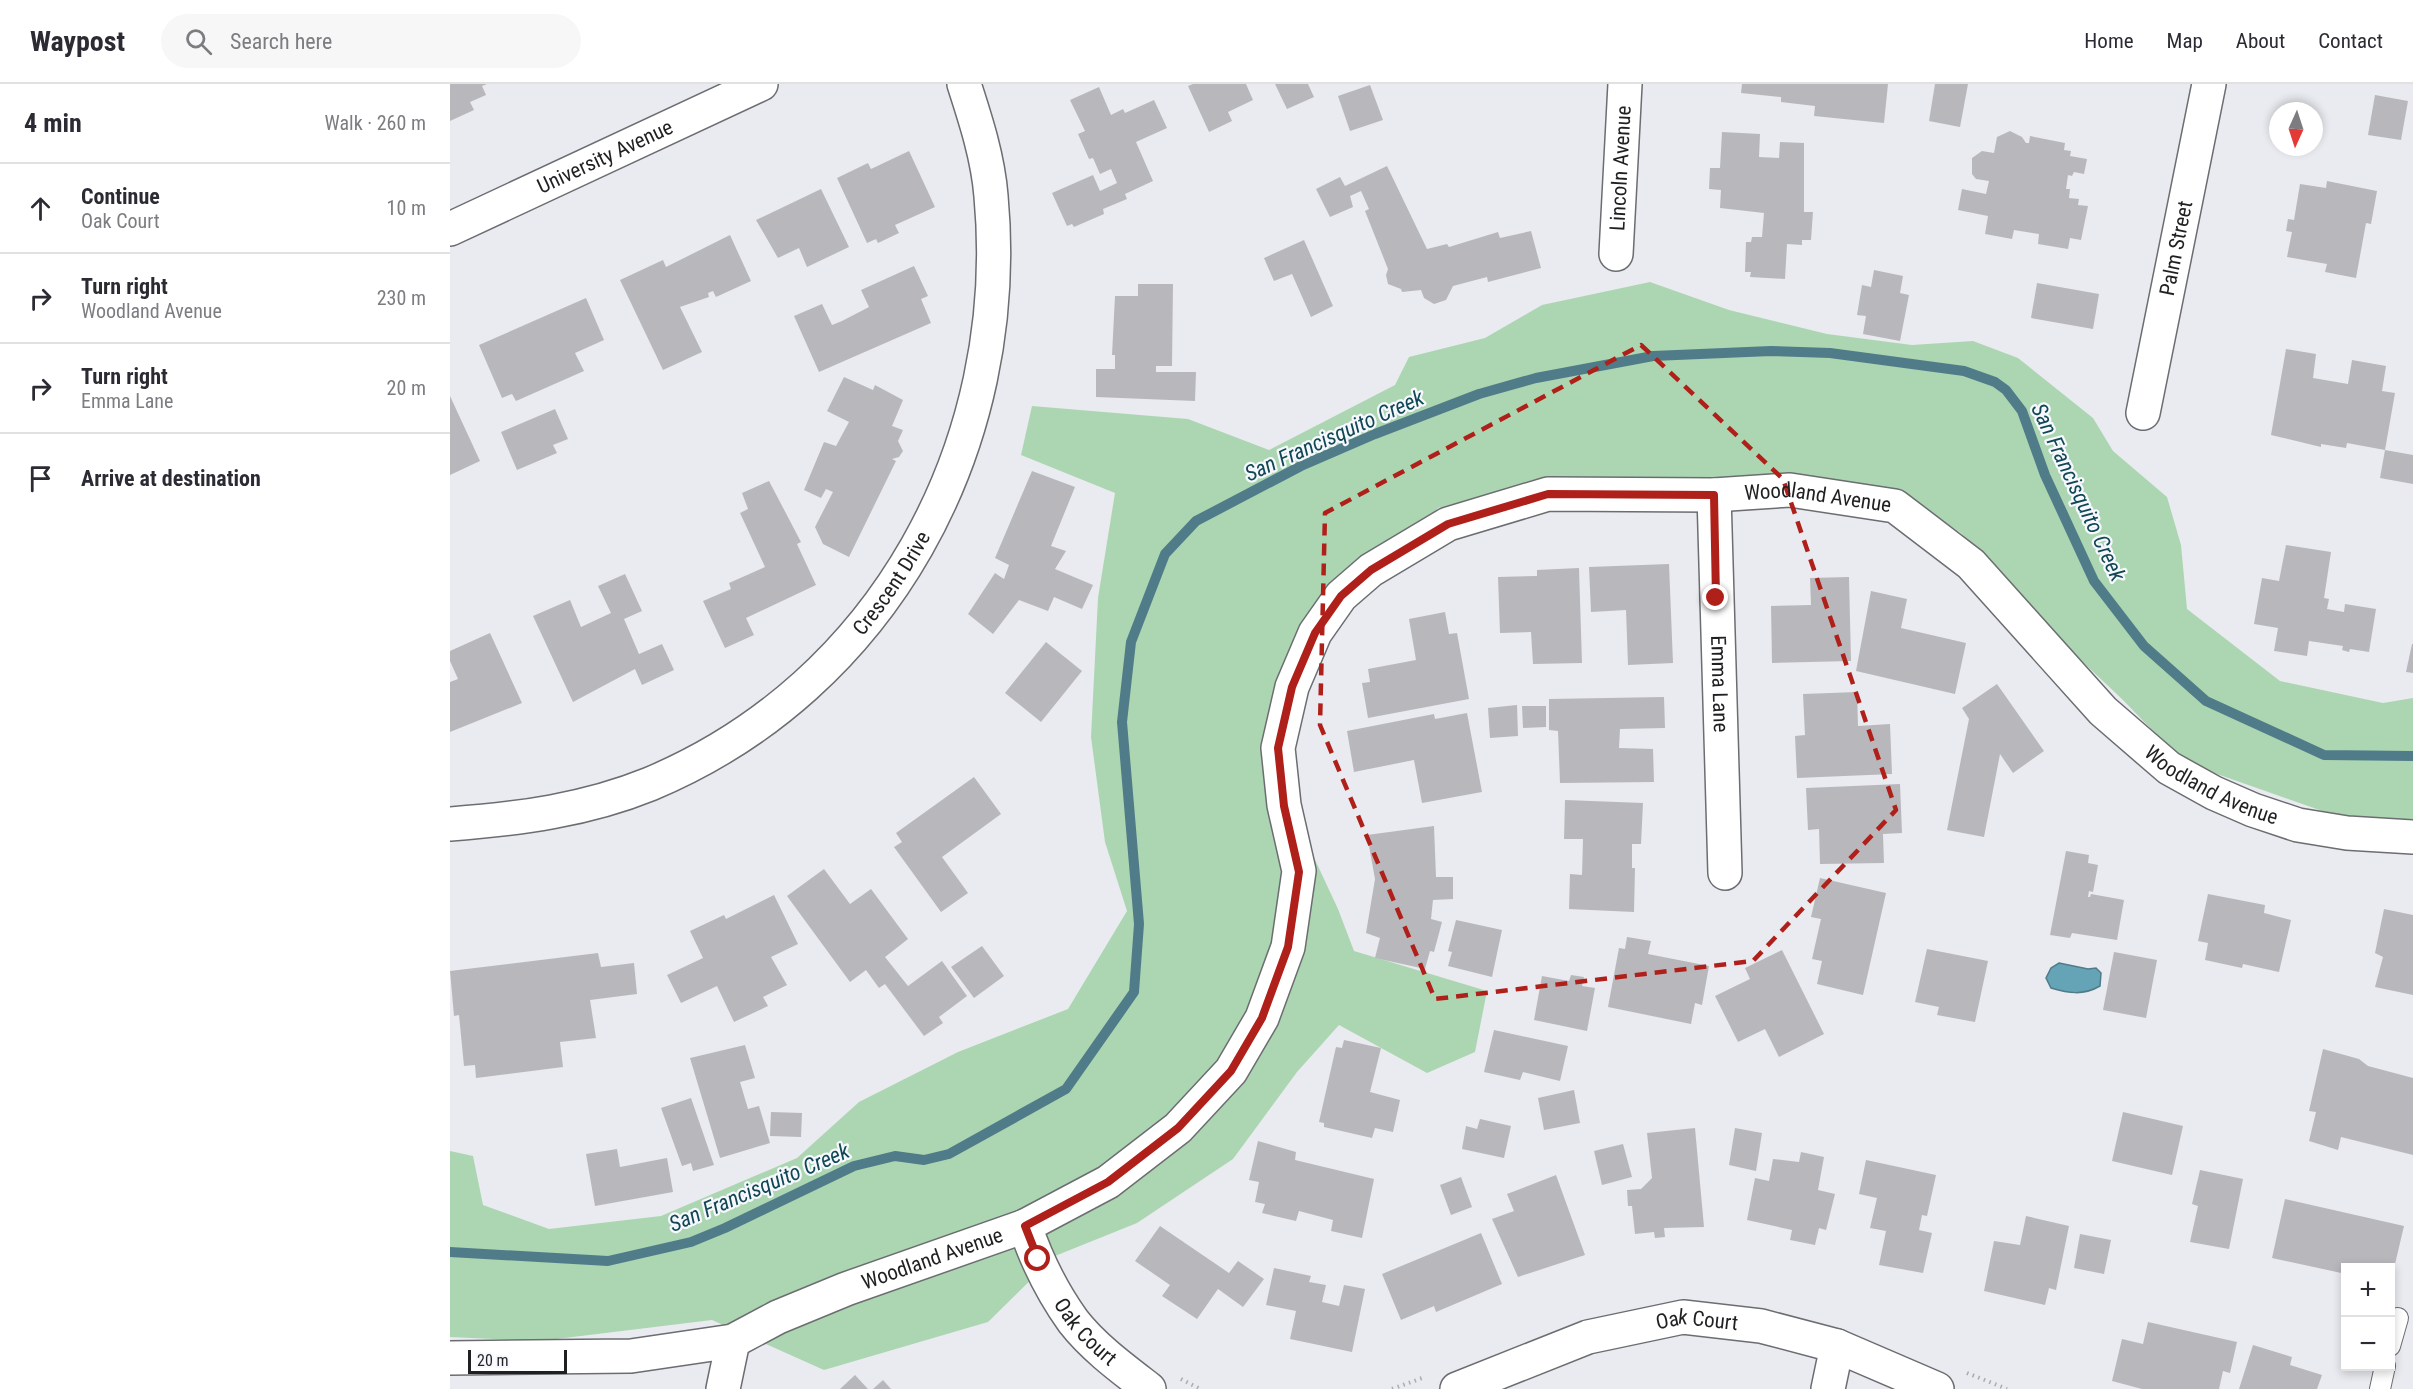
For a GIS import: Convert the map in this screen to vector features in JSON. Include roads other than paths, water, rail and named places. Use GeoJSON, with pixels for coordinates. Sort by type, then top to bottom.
{"type":"FeatureCollection","features":[{"type":"Feature","properties":{"kind":"street","name":"University Avenue"},"geometry":{"type":"LineString","coordinates":[[450,229],[761,84]]}},
{"type":"Feature","properties":{"kind":"street","name":"Crescent Drive"},"geometry":{"type":"LineString","coordinates":[[450,824],[519,819],[586,805],[650,784],[711,754],[767,718],[818,674],[863,628],[902,574],[933,517],[958,458],[978,393],[990,324],[994,257],[991,194],[980,134],[964,84]]}},
{"type":"Feature","properties":{"kind":"street","name":"Lincoln Avenue"},"geometry":{"type":"LineString","coordinates":[[1616,254],[1625,84]]}},
{"type":"Feature","properties":{"kind":"street","name":"Palm Street"},"geometry":{"type":"LineString","coordinates":[[2143,413],[2209,84]]}},
{"type":"Feature","properties":{"kind":"street","name":"Woodland Avenue"},"geometry":{"type":"LineString","coordinates":[[450,1358],[631,1356],[733,1341],[778,1317],[846,1289],[1025,1226],[1108,1182],[1178,1128],[1231,1071],[1262,1018],[1288,947],[1299,872],[1284,806],[1278,748],[1292,687],[1315,633],[1341,596],[1371,570],[1448,524],[1548,494],[1714,495],[1790,490],[1895,506],[1971,564],[2110,719],[2169,768],[2214,793],[2253,810],[2298,825],[2347,833],[2413,837]]}},
{"type":"Feature","properties":{"kind":"street","name":"Emma Lane"},"geometry":{"type":"LineString","coordinates":[[1714,495],[1725,873]]}},
{"type":"Feature","properties":{"kind":"street","name":"Oak Court"},"geometry":{"type":"LineString","coordinates":[[1025,1226],[1038,1259],[1074,1321],[1112,1359],[1149,1389]]}},
{"type":"Feature","properties":{"kind":"street","name":"Oak Court"},"geometry":{"type":"LineString","coordinates":[[1457,1389],[1588,1337],[1683,1317],[1761,1326],[1838,1346],[1937,1389]]}},
{"type":"Feature","properties":{"kind":"street"},"geometry":{"type":"LineString","coordinates":[[723,1389],[733,1341]]}},
{"type":"Feature","properties":{"kind":"street"},"geometry":{"type":"LineString","coordinates":[[1828,1389],[1838,1346]]}},
{"type":"Feature","properties":{"kind":"lane"},"geometry":{"type":"LineString","coordinates":[[2395,1330],[2398,1318]]}},
{"type":"Feature","properties":{"kind":"lane"},"geometry":{"type":"LineString","coordinates":[[2380,1389],[2384,1371]]}},
{"type":"Feature","properties":{"kind":"water"},"geometry":{"type":"Polygon","coordinates":[[[2059,963],[2088,969],[2096,968],[2101,973],[2100,986],[2076,993],[2051,988],[2046,978],[2051,968],[2059,963]]]}},
{"type":"Feature","properties":{"kind":"waterway","name":"San Francisquito Creek"},"geometry":{"type":"LineString","coordinates":[[450,1252],[608,1261],[691,1242],[854,1166],[895,1156],[924,1160],[949,1154],[1066,1089],[1134,992],[1139,924],[1122,722],[1131,642],[1165,554],[1196,521],[1301,466],[1375,434],[1479,394],[1536,378],[1653,356],[1771,351],[1830,353],[1964,371],[1995,382],[2006,390],[2022,411],[2045,475],[2094,581],[2144,646],[2206,701],[2324,755],[2413,756]]}}]}
